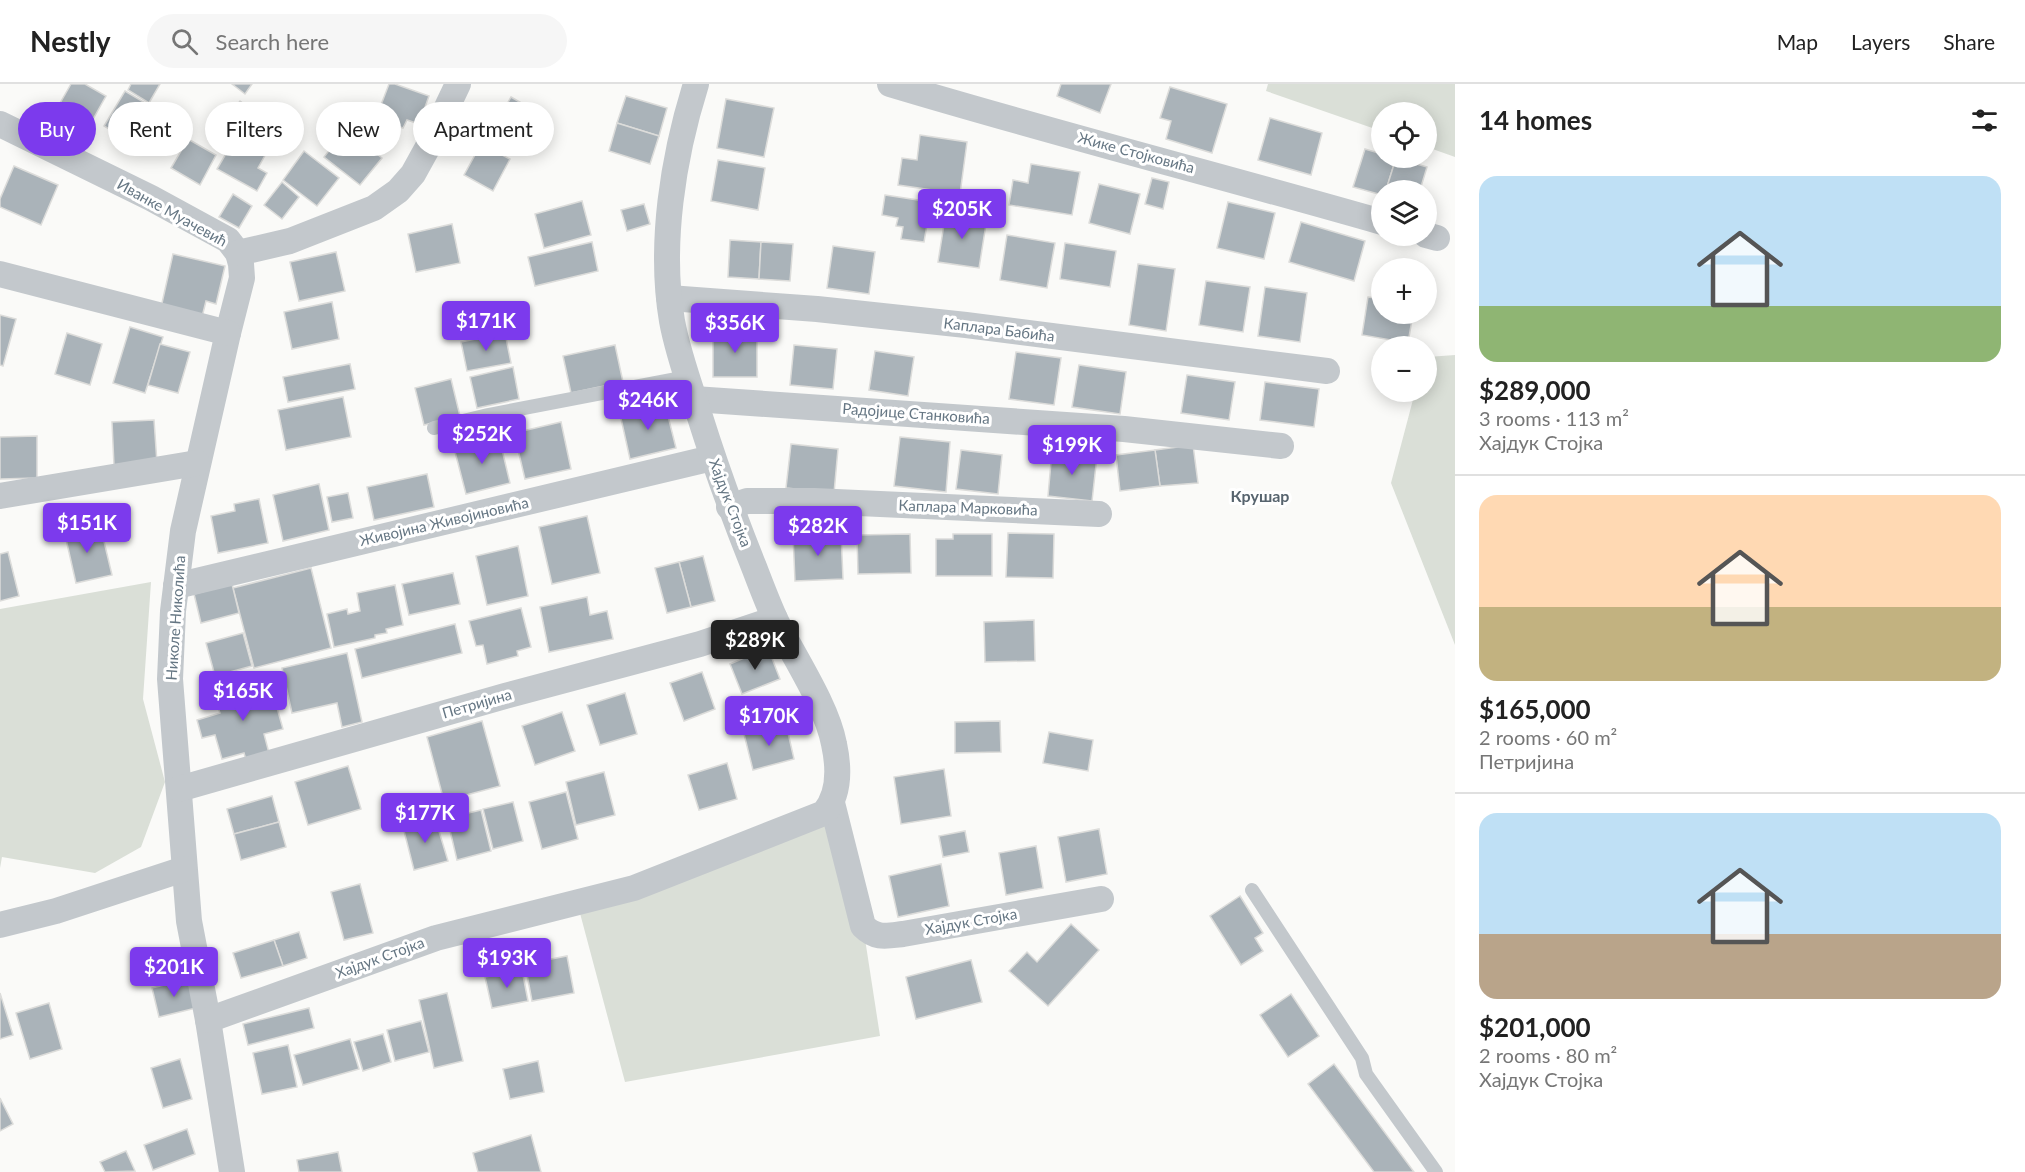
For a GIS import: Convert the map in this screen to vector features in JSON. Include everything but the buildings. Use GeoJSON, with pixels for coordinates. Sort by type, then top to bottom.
{"type":"FeatureCollection","features":[{"type":"Feature","properties":{"kind":"street","name":"Иванке Муачевић"},"geometry":{"type":"LineString","coordinates":[[0,124],[151,198],[228,240],[238,253],[290,240],[374,208],[398,191],[413,174],[458,84]]}},
{"type":"Feature","properties":{"kind":"street","name":"Хајдук Стојка"},"geometry":{"type":"LineString","coordinates":[[208,1020],[436,938],[634,888],[824,813],[832,803],[837,785],[834,742],[825,716],[775,620],[729,507],[690,388],[672,323],[668,245],[673,189],[682,138],[696,84]]}},
{"type":"Feature","properties":{"kind":"street","name":"Жике Стојковића"},"geometry":{"type":"LineString","coordinates":[[891,84],[980,111],[1371,219]]}},
{"type":"Feature","properties":{"kind":"street","name":"Николе Николића"},"geometry":{"type":"LineString","coordinates":[[208,1020],[189,921],[170,679],[173,611],[183,531],[197,463],[242,278],[238,253]]}},
{"type":"Feature","properties":{"kind":"street"},"geometry":{"type":"LineString","coordinates":[[0,274],[228,333]]}},
{"type":"Feature","properties":{"kind":"street","name":"Каплара Бабића"},"geometry":{"type":"LineString","coordinates":[[669,298],[817,309],[966,325],[1328,371]]}},
{"type":"Feature","properties":{"kind":"street","name":"Радојице Станковића"},"geometry":{"type":"LineString","coordinates":[[690,388],[1281,446]]}},
{"type":"Feature","properties":{"kind":"street","name":"Живојина Живојиновића"},"geometry":{"type":"LineString","coordinates":[[176,586],[712,458]]}},
{"type":"Feature","properties":{"kind":"street"},"geometry":{"type":"LineString","coordinates":[[0,496],[197,463]]}},
{"type":"Feature","properties":{"kind":"street","name":"Каплара Марковића"},"geometry":{"type":"LineString","coordinates":[[729,507],[747,501],[814,501],[1099,514]]}},
{"type":"Feature","properties":{"kind":"street","name":"Петријина"},"geometry":{"type":"LineString","coordinates":[[179,789],[505,696],[700,644],[775,620]]}},
{"type":"Feature","properties":{"kind":"street","name":"Хајдук Стојка"},"geometry":{"type":"LineString","coordinates":[[832,803],[863,926],[871,934],[884,936],[903,934],[1101,899]]}},
{"type":"Feature","properties":{"kind":"street"},"geometry":{"type":"LineString","coordinates":[[0,926],[56,911],[184,869]]}},
{"type":"Feature","properties":{"kind":"street"},"geometry":{"type":"LineString","coordinates":[[208,1020],[232,1172]]}},
{"type":"Feature","properties":{"kind":"lane"},"geometry":{"type":"LineString","coordinates":[[434,428],[488,415],[690,388]]}},
{"type":"Feature","properties":{"kind":"lane"},"geometry":{"type":"LineString","coordinates":[[1252,890],[1362,1058],[1366,1074],[1436,1172]]}},
{"type":"Feature","properties":{"kind":"shaded area"},"geometry":{"type":"Polygon","coordinates":[[[1268,84],[1455,84],[1455,157],[1437,151],[1437,102],[1371,102],[1371,128],[1266,91],[1268,84]]]}},
{"type":"Feature","properties":{"kind":"shaded area"},"geometry":{"type":"Polygon","coordinates":[[[1455,355],[1455,645],[1391,483],[1412,402],[1437,402],[1437,356],[1455,355]]]}},
{"type":"Feature","properties":{"kind":"shaded area"},"geometry":{"type":"Polygon","coordinates":[[[151,582],[143,699],[165,782],[141,847],[95,873],[2,857],[0,868],[0,609],[151,582]]]}},
{"type":"Feature","properties":{"kind":"shaded area"},"geometry":{"type":"Polygon","coordinates":[[[824,813],[863,926],[880,1036],[625,1082],[577,902],[824,813]]]}},
{"type":"Feature","properties":{"kind":"district","name":"Крушар"},"geometry":{"type":"Point","coordinates":[1260,496]}}]}
